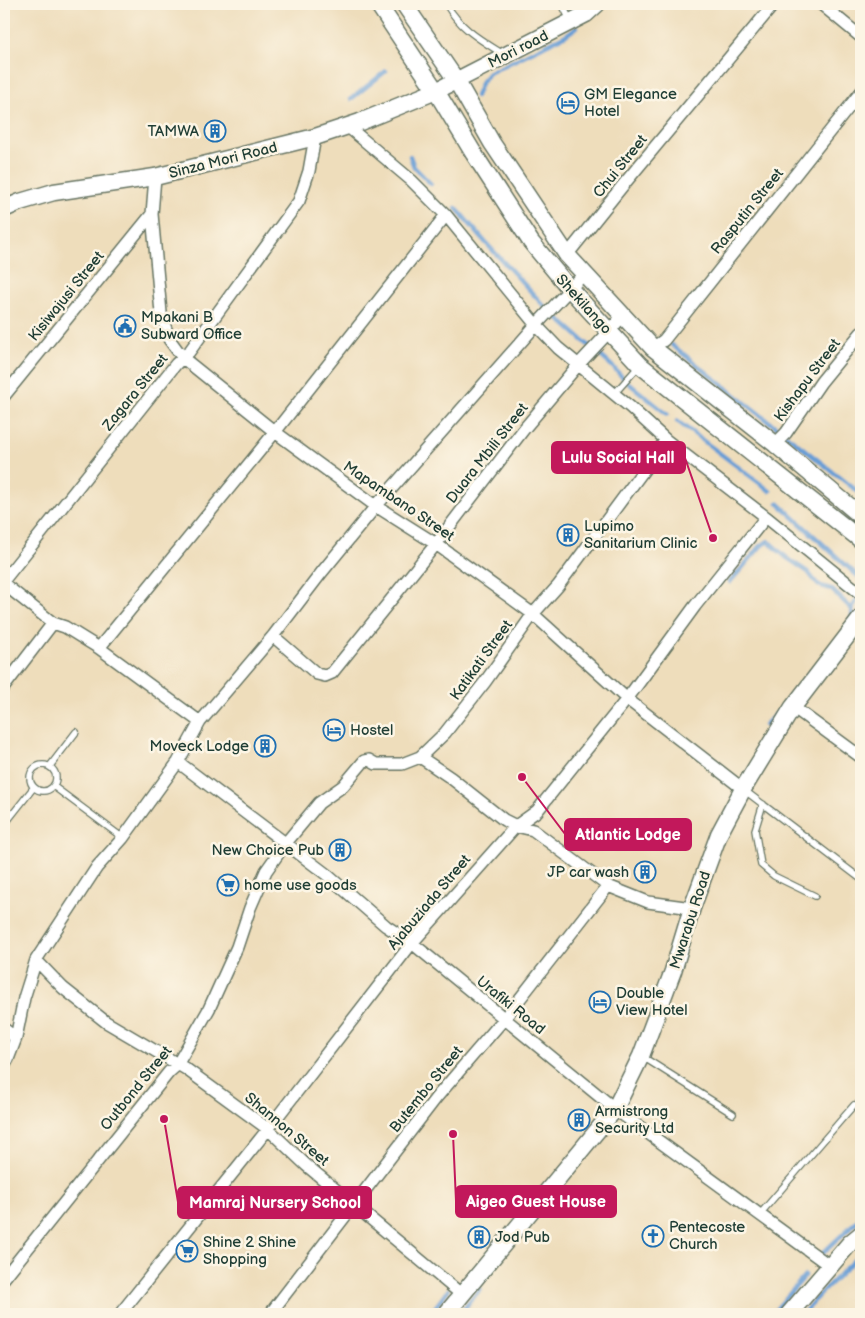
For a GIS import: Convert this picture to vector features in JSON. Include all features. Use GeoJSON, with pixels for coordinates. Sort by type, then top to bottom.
{"type":"FeatureCollection","features":[{"type":"Feature","properties":{"kind":"street","name":"Shekilango"},"geometry":{"type":"LineString","coordinates":[[378,4],[532,242],[570,289],[640,364],[861,540]]}},
{"type":"Feature","properties":{"kind":"street","name":"Mori road"},"geometry":{"type":"LineString","coordinates":[[436,91],[586,14],[597,4]]}},
{"type":"Feature","properties":{"kind":"street","name":"Chui Street"},"geometry":{"type":"LineString","coordinates":[[567,256],[643,161],[774,4]]}},
{"type":"Feature","properties":{"kind":"street"},"geometry":{"type":"LineString","coordinates":[[821,4],[861,37]]}},
{"type":"Feature","properties":{"kind":"street","name":"Shekilango"},"geometry":{"type":"LineString","coordinates":[[406,5],[456,80],[492,143],[567,256],[653,348],[775,444],[861,516]]}},
{"type":"Feature","properties":{"kind":"street","name":"Sinza Mori Road"},"geometry":{"type":"LineString","coordinates":[[4,209],[54,192],[155,177],[315,137],[436,91]]}},
{"type":"Feature","properties":{"kind":"street","name":"Rasputin Street"},"geometry":{"type":"LineString","coordinates":[[653,348],[664,340],[861,92]]}},
{"type":"Feature","properties":{"kind":"street"},"geometry":{"type":"LineString","coordinates":[[347,126],[411,180],[446,215],[536,325],[558,348],[666,440],[766,516],[861,594]]}},
{"type":"Feature","properties":{"kind":"street","name":"Zagara Street"},"geometry":{"type":"LineString","coordinates":[[4,580],[176,364],[190,352],[299,201],[309,171],[315,137]]}},
{"type":"Feature","properties":{"kind":"street","name":"Mapambano Street"},"geometry":{"type":"LineString","coordinates":[[155,177],[152,214],[161,313],[169,339],[183,358],[275,432],[376,506],[436,544],[533,614],[627,699],[743,789]]}},
{"type":"Feature","properties":{"kind":"street","name":"Kisiwajusi Street"},"geometry":{"type":"LineString","coordinates":[[4,396],[152,214]]}},
{"type":"Feature","properties":{"kind":"street"},"geometry":{"type":"LineString","coordinates":[[99,648],[275,432],[446,215]]}},
{"type":"Feature","properties":{"kind":"street"},"geometry":{"type":"LineString","coordinates":[[4,1066],[16,1038],[24,998],[36,960],[97,867],[123,838],[178,762],[200,722],[273,636],[376,506],[536,325],[584,274]]}},
{"type":"Feature","properties":{"kind":"street","name":"Duara Mbili Street"},"geometry":{"type":"LineString","coordinates":[[273,636],[317,674],[325,676],[332,673],[436,544],[524,429],[623,315]]}},
{"type":"Feature","properties":{"kind":"street","name":"Kishapu Street"},"geometry":{"type":"LineString","coordinates":[[775,444],[786,433],[821,382],[861,333]]}},
{"type":"Feature","properties":{"kind":"street","name":"Katikati Street"},"geometry":{"type":"LineString","coordinates":[[285,844],[319,804],[343,786],[364,761],[369,760],[376,764],[402,764],[420,757],[445,733],[533,614],[558,586],[666,440]]}},
{"type":"Feature","properties":{"kind":"street","name":"Ajabuziada Street"},"geometry":{"type":"LineString","coordinates":[[120,1314],[268,1129],[412,943],[516,826],[537,812],[627,699],[695,606],[766,516]]}},
{"type":"Feature","properties":{"kind":"street"},"geometry":{"type":"LineString","coordinates":[[4,584],[53,624],[65,626],[99,648],[200,722]]}},
{"type":"Feature","properties":{"kind":"street","name":"Mwarabu Road"},"geometry":{"type":"LineString","coordinates":[[446,1314],[615,1109],[641,1056],[673,970],[692,908],[719,834],[743,789],[793,707],[861,618]]}},
{"type":"Feature","properties":{"kind":"street"},"geometry":{"type":"LineString","coordinates":[[4,687],[53,624]]}},
{"type":"Feature","properties":{"kind":"street"},"geometry":{"type":"LineString","coordinates":[[793,707],[861,757]]}},
{"type":"Feature","properties":{"kind":"street"},"geometry":{"type":"LineString","coordinates":[[420,757],[451,778],[504,820],[516,826],[533,830],[608,886],[648,902],[692,908]]}},
{"type":"Feature","properties":{"kind":"street","name":"Urafiki Road"},"geometry":{"type":"LineString","coordinates":[[178,762],[326,874],[386,926],[412,943],[615,1109],[830,1266]]}},
{"type":"Feature","properties":{"kind":"street","name":"Outbond Street"},"geometry":{"type":"LineString","coordinates":[[4,1278],[163,1079],[177,1065],[209,1009],[237,946],[250,908],[266,871],[285,844]]}},
{"type":"Feature","properties":{"kind":"street","name":"Butembo Street"},"geometry":{"type":"LineString","coordinates":[[270,1314],[436,1098],[504,1019],[608,886]]}},
{"type":"Feature","properties":{"kind":"street","name":"Shannon Street"},"geometry":{"type":"LineString","coordinates":[[36,960],[54,980],[106,1022],[186,1069],[268,1129],[306,1165],[461,1294]]}},
{"type":"Feature","properties":{"kind":"street"},"geometry":{"type":"LineString","coordinates":[[4,1029],[16,1038]]}},
{"type":"Feature","properties":{"kind":"street"},"geometry":{"type":"LineString","coordinates":[[789,1314],[850,1243],[861,1234]]}},
{"type":"Feature","properties":{"kind":"lane"},"geometry":{"type":"LineString","coordinates":[[446,4],[454,18],[473,36],[504,55]]}},
{"type":"Feature","properties":{"kind":"lane"},"geometry":{"type":"LineString","coordinates":[[562,4],[571,22]]}},
{"type":"Feature","properties":{"kind":"lane"},"geometry":{"type":"LineString","coordinates":[[614,394],[640,364]]}},
{"type":"Feature","properties":{"kind":"lane"},"geometry":{"type":"LineString","coordinates":[[50,766],[76,732]]}},
{"type":"Feature","properties":{"kind":"lane"},"geometry":{"type":"LineString","coordinates":[[40,765],[50,766],[55,773],[53,786],[44,790],[34,787],[32,772],[40,765]]}},
{"type":"Feature","properties":{"kind":"lane"},"geometry":{"type":"LineString","coordinates":[[53,786],[123,838]]}},
{"type":"Feature","properties":{"kind":"lane"},"geometry":{"type":"LineString","coordinates":[[4,825],[34,787]]}},
{"type":"Feature","properties":{"kind":"lane"},"geometry":{"type":"LineString","coordinates":[[743,789],[861,879]]}},
{"type":"Feature","properties":{"kind":"lane"},"geometry":{"type":"LineString","coordinates":[[763,804],[755,830],[761,865],[774,876],[815,896]]}},
{"type":"Feature","properties":{"kind":"lane"},"geometry":{"type":"LineString","coordinates":[[641,1056],[733,1114]]}},
{"type":"Feature","properties":{"kind":"lane"},"geometry":{"type":"LineString","coordinates":[[760,1214],[854,1105]]}},
{"type":"Feature","properties":{"kind":"waterway"},"geometry":{"type":"LineString","coordinates":[[476,96],[482,81],[489,73],[566,35],[577,27]]}},
{"type":"Feature","properties":{"kind":"waterway"},"geometry":{"type":"LineString","coordinates":[[351,99],[386,71]]}},
{"type":"Feature","properties":{"kind":"waterway"},"geometry":{"type":"LineString","coordinates":[[410,156],[414,167],[431,184]]}},
{"type":"Feature","properties":{"kind":"waterway"},"geometry":{"type":"LineString","coordinates":[[456,208],[546,308]]}},
{"type":"Feature","properties":{"kind":"waterway"},"geometry":{"type":"LineString","coordinates":[[552,313],[611,365],[626,381],[667,414]]}},
{"type":"Feature","properties":{"kind":"waterway"},"geometry":{"type":"LineString","coordinates":[[672,345],[861,494]]}},
{"type":"Feature","properties":{"kind":"waterway"},"geometry":{"type":"LineString","coordinates":[[677,421],[770,491]]}},
{"type":"Feature","properties":{"kind":"waterway"},"geometry":{"type":"LineString","coordinates":[[778,503],[861,579]]}},
{"type":"Feature","properties":{"kind":"waterway"},"geometry":{"type":"LineString","coordinates":[[730,582],[761,546],[768,541],[787,558],[808,572],[818,585],[831,589],[852,609]]}},
{"type":"Feature","properties":{"kind":"waterway"},"geometry":{"type":"LineString","coordinates":[[852,621],[852,609],[860,593]]}},
{"type":"Feature","properties":{"kind":"waterway"},"geometry":{"type":"LineString","coordinates":[[765,725],[786,705]]}},
{"type":"Feature","properties":{"kind":"waterway"},"geometry":{"type":"LineString","coordinates":[[823,1253],[861,1217]]}},
{"type":"Feature","properties":{"kind":"waterway"},"geometry":{"type":"LineString","coordinates":[[803,1314],[818,1296],[861,1253]]}},
{"type":"Feature","properties":{"kind":"waterway"},"geometry":{"type":"LineString","coordinates":[[772,1314],[805,1276]]}},
{"type":"Feature","properties":{"kind":"waterway"},"geometry":{"type":"LineString","coordinates":[[460,1314],[480,1289]]}},
{"type":"Feature","properties":{"kind":"waterway"},"geometry":{"type":"LineString","coordinates":[[430,1314],[448,1290]]}},
{"type":"Feature","properties":{"kind":"place","name":"GM Elegance Hotel"},"geometry":{"type":"Point","coordinates":[568,103]}},
{"type":"Feature","properties":{"kind":"place","name":"TAMWA"},"geometry":{"type":"Point","coordinates":[215,131]}},
{"type":"Feature","properties":{"kind":"place","name":"Mpakani B Subward Office"},"geometry":{"type":"Point","coordinates":[125,326]}},
{"type":"Feature","properties":{"kind":"place","name":"Lupimo Sanitarium Clinic"},"geometry":{"type":"Point","coordinates":[568,535]}},
{"type":"Feature","properties":{"kind":"place","name":"Lulu Social Hall"},"geometry":{"type":"Point","coordinates":[713,538]}},
{"type":"Feature","properties":{"kind":"place","name":"Hostel"},"geometry":{"type":"Point","coordinates":[334,730]}},
{"type":"Feature","properties":{"kind":"place","name":"Moveck Lodge"},"geometry":{"type":"Point","coordinates":[265,746]}},
{"type":"Feature","properties":{"kind":"place","name":"Atlantic Lodge"},"geometry":{"type":"Point","coordinates":[522,777]}},
{"type":"Feature","properties":{"kind":"place","name":"New Choice Pub"},"geometry":{"type":"Point","coordinates":[340,850]}},
{"type":"Feature","properties":{"kind":"place","name":"JP car wash"},"geometry":{"type":"Point","coordinates":[645,872]}},
{"type":"Feature","properties":{"kind":"place","name":"home use goods"},"geometry":{"type":"Point","coordinates":[228,885]}},
{"type":"Feature","properties":{"kind":"place","name":"Double View Hotel"},"geometry":{"type":"Point","coordinates":[600,1002]}},
{"type":"Feature","properties":{"kind":"place","name":"Mamraj Nursery School"},"geometry":{"type":"Point","coordinates":[164,1119]}},
{"type":"Feature","properties":{"kind":"place","name":"Armistrong Security Ltd"},"geometry":{"type":"Point","coordinates":[579,1120]}},
{"type":"Feature","properties":{"kind":"place","name":"Aigeo Guest House"},"geometry":{"type":"Point","coordinates":[453,1134]}},
{"type":"Feature","properties":{"kind":"place","name":"Pentecoste Church"},"geometry":{"type":"Point","coordinates":[653,1236]}},
{"type":"Feature","properties":{"kind":"place","name":"Jod Pub"},"geometry":{"type":"Point","coordinates":[479,1237]}},
{"type":"Feature","properties":{"kind":"place","name":"Shine 2 Shine Shopping"},"geometry":{"type":"Point","coordinates":[187,1251]}}]}
